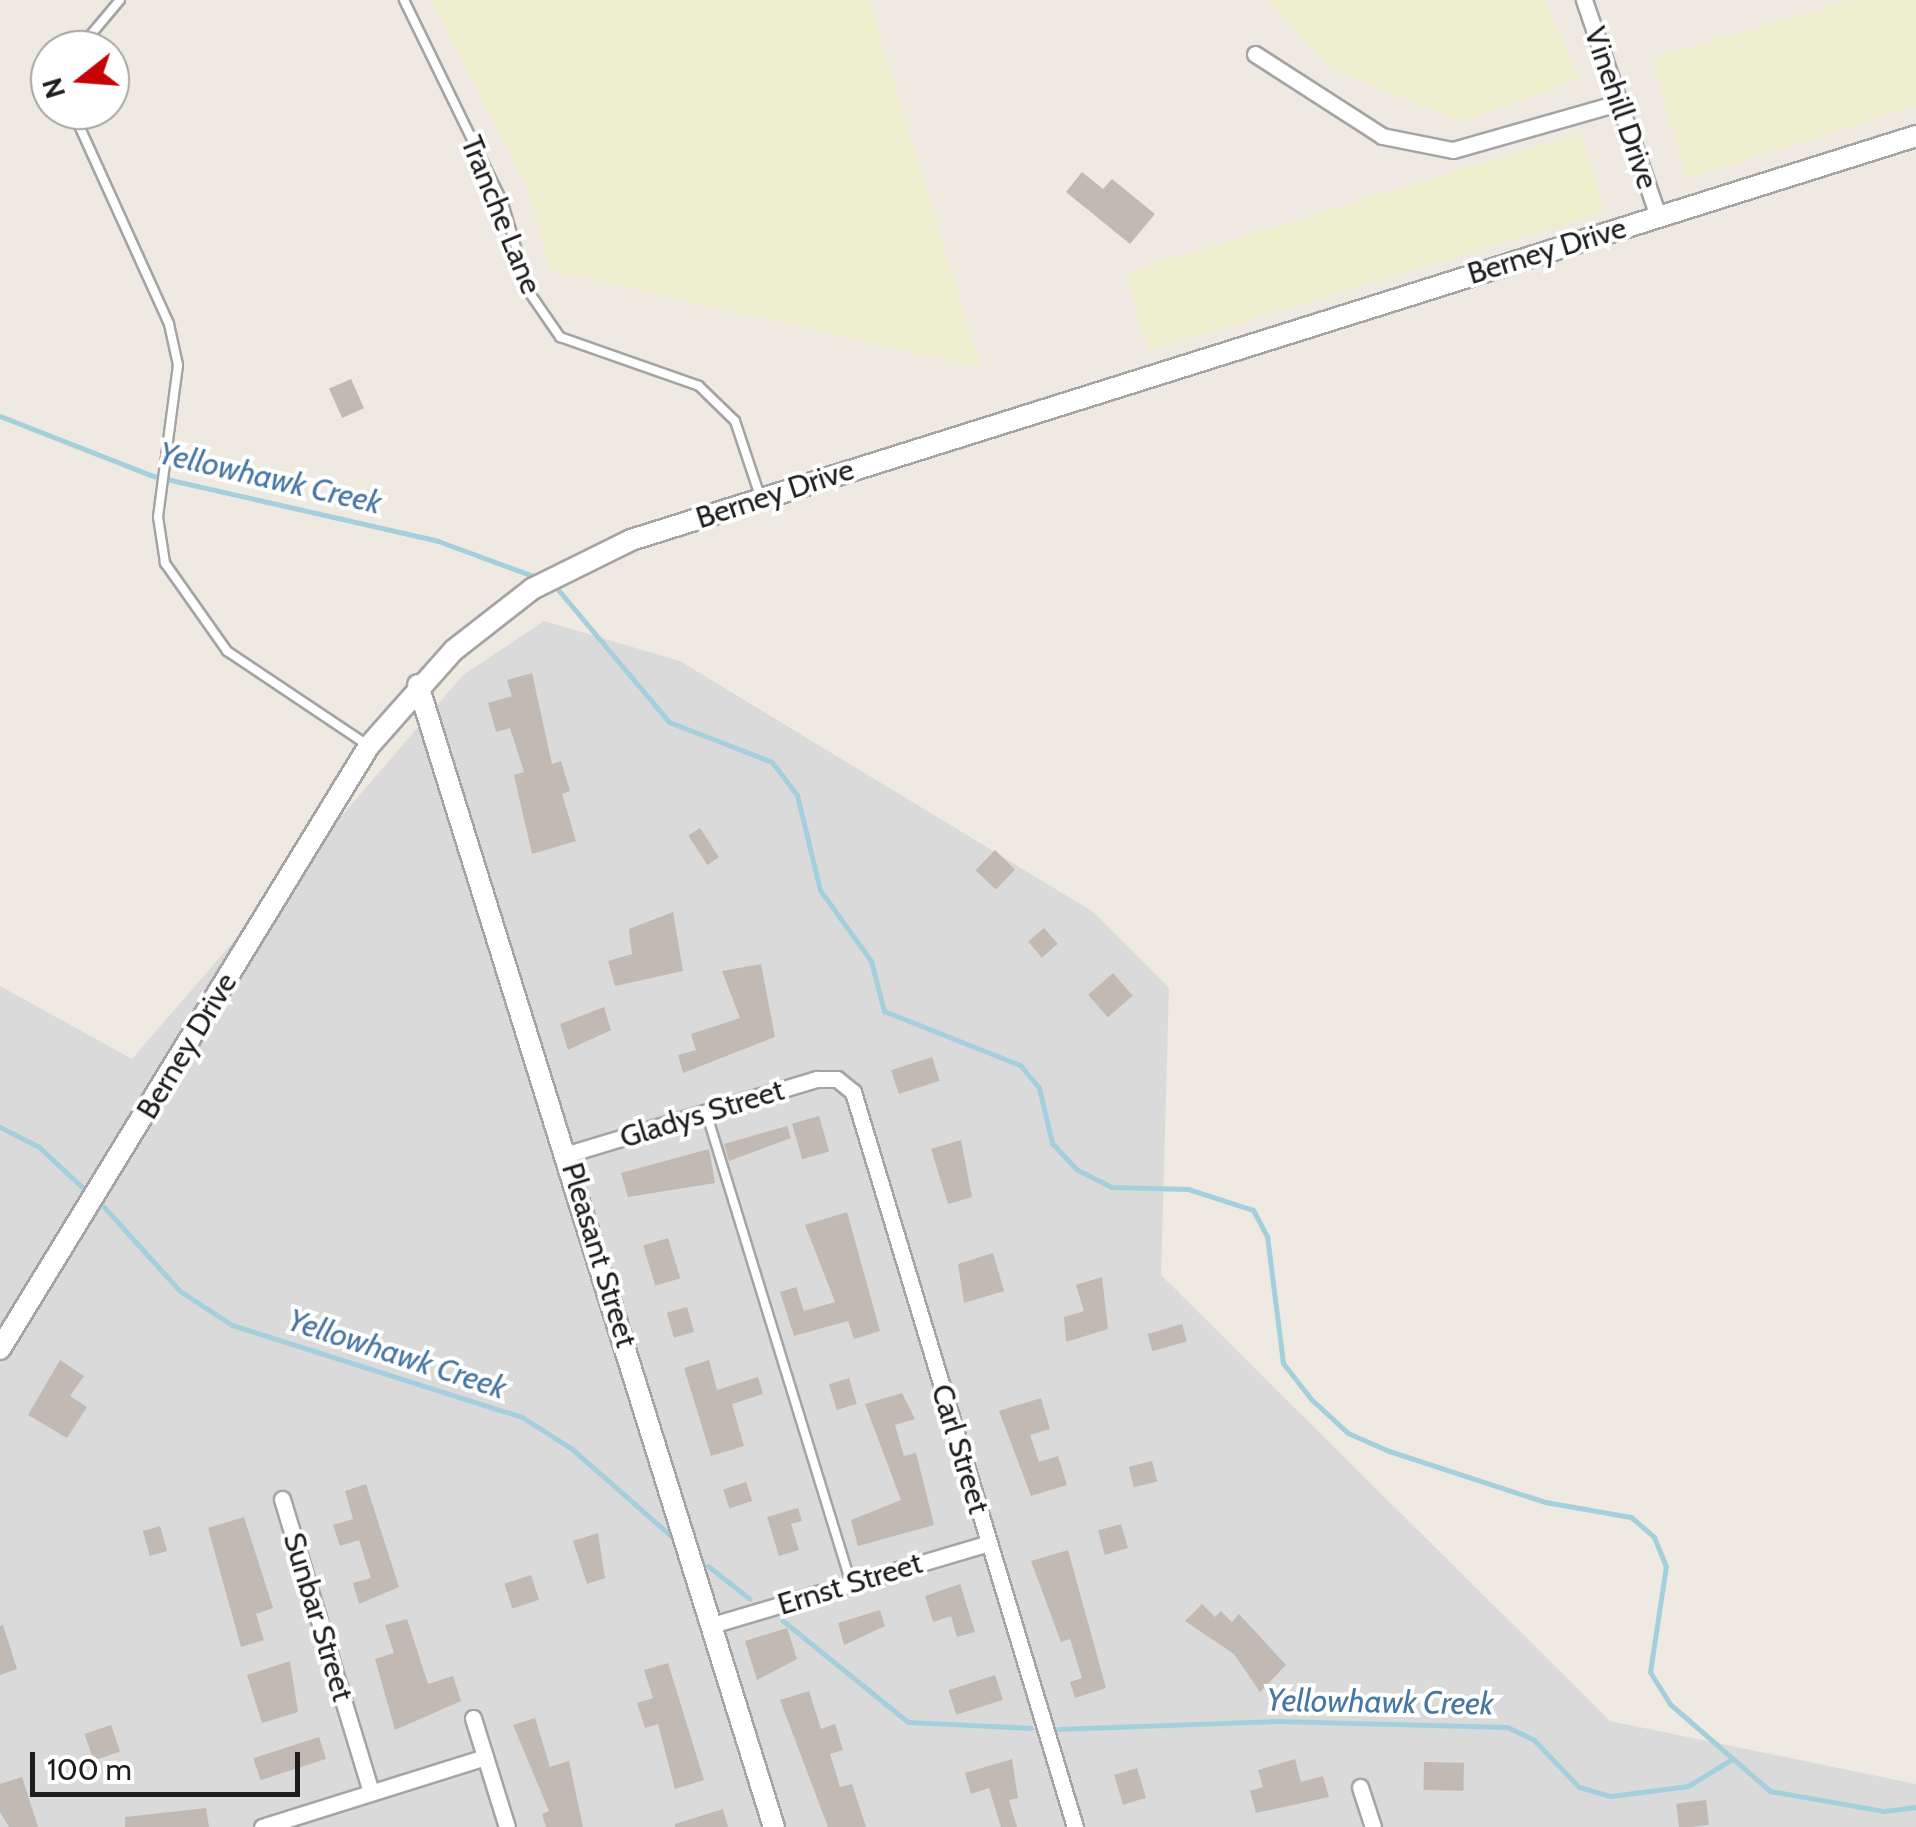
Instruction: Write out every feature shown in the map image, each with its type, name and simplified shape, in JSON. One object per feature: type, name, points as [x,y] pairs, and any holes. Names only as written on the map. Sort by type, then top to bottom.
[{"type":"street","name":"Vinehill Drive","points":[[1584,0],[1658,216]]},
{"type":"street","points":[[1255,54],[1382,136],[1454,150],[1622,102]]},
{"type":"street","name":"Berney Drive","points":[[0,1349],[369,746],[418,686],[549,578],[631,540],[760,498],[1916,136]]},
{"type":"street","name":"Pleasant Street","points":[[418,686],[568,1154],[774,1827]]},
{"type":"street","name":"Gladys Street","points":[[568,1154],[706,1112],[836,1079]]},
{"type":"street","name":"Carl Street","points":[[836,1079],[854,1092],[1075,1827]]},
{"type":"street","name":"Sunbar Street","points":[[282,1499],[372,1792]]},
{"type":"street","name":"Ernst Street","points":[[712,1625],[988,1543]]},
{"type":"street","points":[[473,1718],[507,1827]]},
{"type":"street","points":[[262,1827],[486,1757]]},
{"type":"street","points":[[1360,1787],[1373,1827]]},
{"type":"lane","points":[[95,30],[120,0]]},
{"type":"lane","name":"Tranche Lane","points":[[404,0],[503,203],[529,292],[560,337],[699,386],[735,421],[760,498]]},
{"type":"lane","points":[[81,130],[169,324],[178,365],[170,456],[161,502],[165,564],[227,651],[369,746]]},
{"type":"lane","points":[[706,1112],[851,1584]]},
{"type":"shaded area","points":[[544,621],[680,661],[1092,911],[1169,988],[1161,1275],[1610,1721],[1916,1784],[1916,1827],[0,1827],[0,986],[132,1059],[463,675]]},
{"type":"green space","points":[[431,0],[869,0],[981,368],[550,270],[527,188]]},
{"type":"green space","points":[[1267,0],[1545,0],[1579,79],[1462,122],[1332,69]]},
{"type":"green space","points":[[1852,0],[1916,0],[1916,106],[1687,179],[1652,58]]},
{"type":"green space","points":[[1581,133],[1605,211],[1149,351],[1125,272]]},
{"type":"building","points":[[1082,172],[1103,189],[1112,179],[1155,214],[1130,244],[1066,192]]},
{"type":"building","points":[[351,379],[364,408],[342,418],[329,389]]},
{"type":"building","points":[[532,673],[552,764],[561,761],[570,791],[562,794],[576,841],[532,854],[514,775],[524,772],[510,728],[496,732],[488,703],[512,696],[507,680]]},
{"type":"building","points":[[700,828],[719,857],[707,865],[688,836]]},
{"type":"building","points":[[995,850],[1015,869],[996,890],[976,870]]},
{"type":"building","points":[[673,912],[683,971],[615,986],[608,961],[632,954],[629,929]]},
{"type":"building","points":[[1044,928],[1058,944],[1042,958],[1028,942]]},
{"type":"building","points":[[761,964],[775,1037],[683,1073],[678,1055],[696,1050],[691,1034],[740,1018],[722,971]]},
{"type":"building","points":[[1113,973],[1133,996],[1108,1017],[1088,995]]},
{"type":"building","points":[[604,1007],[611,1030],[568,1050],[560,1024]]},
{"type":"building","points":[[932,1057],[940,1081],[899,1094],[891,1070]]},
{"type":"building","points":[[819,1116],[829,1152],[802,1159],[792,1124]]},
{"type":"building","points":[[787,1126],[791,1138],[729,1161],[724,1144]]},
{"type":"building","points":[[961,1140],[972,1197],[948,1204],[931,1149]]},
{"type":"building","points":[[709,1149],[715,1183],[628,1197],[621,1173]]},
{"type":"building","points":[[847,1212],[880,1331],[854,1339],[848,1321],[794,1336],[780,1292],[796,1287],[804,1311],[835,1302],[805,1225]]},
{"type":"building","points":[[668,1238],[680,1278],[655,1286],[643,1246]]},
{"type":"building","points":[[993,1253],[1004,1291],[964,1303],[958,1264]]},
{"type":"building","points":[[1102,1277],[1108,1329],[1066,1342],[1064,1317],[1084,1311],[1076,1285]]},
{"type":"building","points":[[687,1307],[694,1332],[674,1338],[667,1313]]},
{"type":"building","points":[[1182,1324],[1187,1341],[1152,1351],[1147,1334]]},
{"type":"building","points":[[60,1360],[84,1376],[70,1396],[87,1407],[67,1438],[28,1415]]},
{"type":"building","points":[[709,1360],[717,1390],[758,1377],[763,1394],[732,1404],[744,1446],[711,1456],[684,1368]]},
{"type":"building","points":[[849,1378],[857,1404],[837,1410],[829,1384]]},
{"type":"building","points":[[902,1393],[915,1419],[895,1425],[904,1456],[916,1453],[934,1525],[858,1546],[851,1520],[901,1500],[865,1404]]},
{"type":"building","points":[[1041,1398],[1050,1429],[1030,1435],[1039,1462],[1058,1456],[1067,1485],[1031,1496],[999,1411]]},
{"type":"building","points":[[1152,1461],[1157,1481],[1134,1487],[1129,1467]]},
{"type":"building","points":[[746,1482],[752,1501],[729,1508],[723,1489]]},
{"type":"building","points":[[366,1484],[399,1587],[359,1604],[353,1583],[371,1578],[359,1540],[340,1546],[333,1525],[353,1519],[345,1491]]},
{"type":"building","points":[[798,1508],[802,1521],[791,1524],[799,1550],[779,1556],[767,1517]]},
{"type":"building","points":[[244,1517],[273,1608],[256,1614],[264,1640],[241,1647],[208,1528]]},
{"type":"building","points":[[1121,1524],[1128,1548],[1105,1555],[1098,1531]]},
{"type":"building","points":[[160,1526],[167,1551],[150,1556],[143,1531]]},
{"type":"building","points":[[598,1533],[605,1578],[587,1584],[573,1541]]},
{"type":"building","points":[[1068,1550],[1106,1688],[1075,1698],[1070,1682],[1082,1678],[1070,1639],[1061,1642],[1031,1561]]},
{"type":"building","points":[[531,1575],[539,1600],[512,1608],[504,1584]]},
{"type":"building","points":[[960,1584],[975,1632],[957,1637],[951,1616],[933,1622],[925,1596]]},
{"type":"building","points":[[1202,1604],[1215,1617],[1221,1611],[1232,1622],[1239,1614],[1286,1665],[1260,1692],[1234,1654],[1185,1621]]},
{"type":"building","points":[[880,1610],[885,1626],[844,1645],[838,1623]]},
{"type":"building","points":[[407,1619],[428,1684],[453,1676],[461,1701],[395,1730],[375,1659],[394,1653],[385,1625]]},
{"type":"building","points":[[3,1625],[17,1669],[0,1675],[0,1626]]},
{"type":"building","points":[[787,1628],[797,1659],[757,1680],[745,1641]]},
{"type":"building","points":[[290,1661],[298,1712],[262,1723],[247,1675]]},
{"type":"building","points":[[668,1663],[704,1780],[675,1789],[658,1724],[645,1728],[637,1703],[653,1698],[644,1670]]},
{"type":"building","points":[[995,1675],[1003,1700],[956,1715],[948,1690]]},
{"type":"building","points":[[809,1691],[821,1729],[835,1724],[843,1750],[830,1754],[840,1787],[852,1784],[866,1827],[828,1827],[780,1700]]},
{"type":"building","points":[[535,1718],[550,1767],[569,1761],[583,1827],[546,1827],[542,1814],[549,1811],[513,1725]]},
{"type":"building","points":[[111,1725],[120,1751],[94,1761],[85,1734]]},
{"type":"building","points":[[319,1737],[326,1759],[260,1780],[253,1758]]},
{"type":"building","points":[[1012,1759],[1018,1798],[1009,1800],[1017,1827],[1001,1827],[989,1788],[971,1794],[965,1773]]},
{"type":"building","points":[[1295,1759],[1301,1782],[1323,1776],[1329,1797],[1256,1813],[1250,1791],[1263,1787],[1258,1770]]},
{"type":"building","points":[[1424,1762],[1464,1763],[1464,1791],[1424,1790]]},
{"type":"building","points":[[1137,1768],[1146,1798],[1123,1805],[1114,1775]]},
{"type":"building","points":[[22,1777],[38,1827],[9,1827],[0,1812],[0,1784]]},
{"type":"building","points":[[1706,1800],[1709,1825],[1679,1827],[1676,1804]]},
{"type":"building","points":[[206,1808],[209,1827],[125,1827],[125,1817]]},
{"type":"building","points":[[723,1809],[728,1827],[675,1827],[675,1824]]},
{"type":"waterway","name":"Yellowhawk Creek","points":[[0,416],[153,476],[438,541],[533,576]]},
{"type":"waterway","name":"Yellowhawk Creek","points":[[555,586],[669,722],[772,762],[797,795],[820,890],[871,961],[884,1011],[1020,1065],[1039,1088],[1052,1143],[1076,1169],[1111,1187],[1188,1189],[1253,1210],[1267,1236],[1283,1363],[1311,1399],[1348,1433],[1389,1451],[1545,1502],[1631,1517],[1654,1537],[1666,1566],[1650,1672],[1670,1704],[1770,1791],[1884,1811],[1916,1807]]},
{"type":"waterway","name":"Yellowhawk Creek","points":[[0,1127],[39,1147],[84,1189]]},
{"type":"waterway","name":"Yellowhawk Creek","points":[[104,1207],[180,1291],[232,1325],[522,1417],[572,1449],[679,1543]]},
{"type":"waterway","name":"Yellowhawk Creek","points":[[708,1566],[750,1599]]},
{"type":"waterway","name":"Yellowhawk Creek","points":[[782,1620],[908,1722],[1031,1728]]},
{"type":"waterway","name":"Yellowhawk Creek","points":[[1058,1729],[1277,1721],[1507,1727],[1533,1739],[1579,1787],[1611,1796],[1688,1786],[1729,1761]]}]
